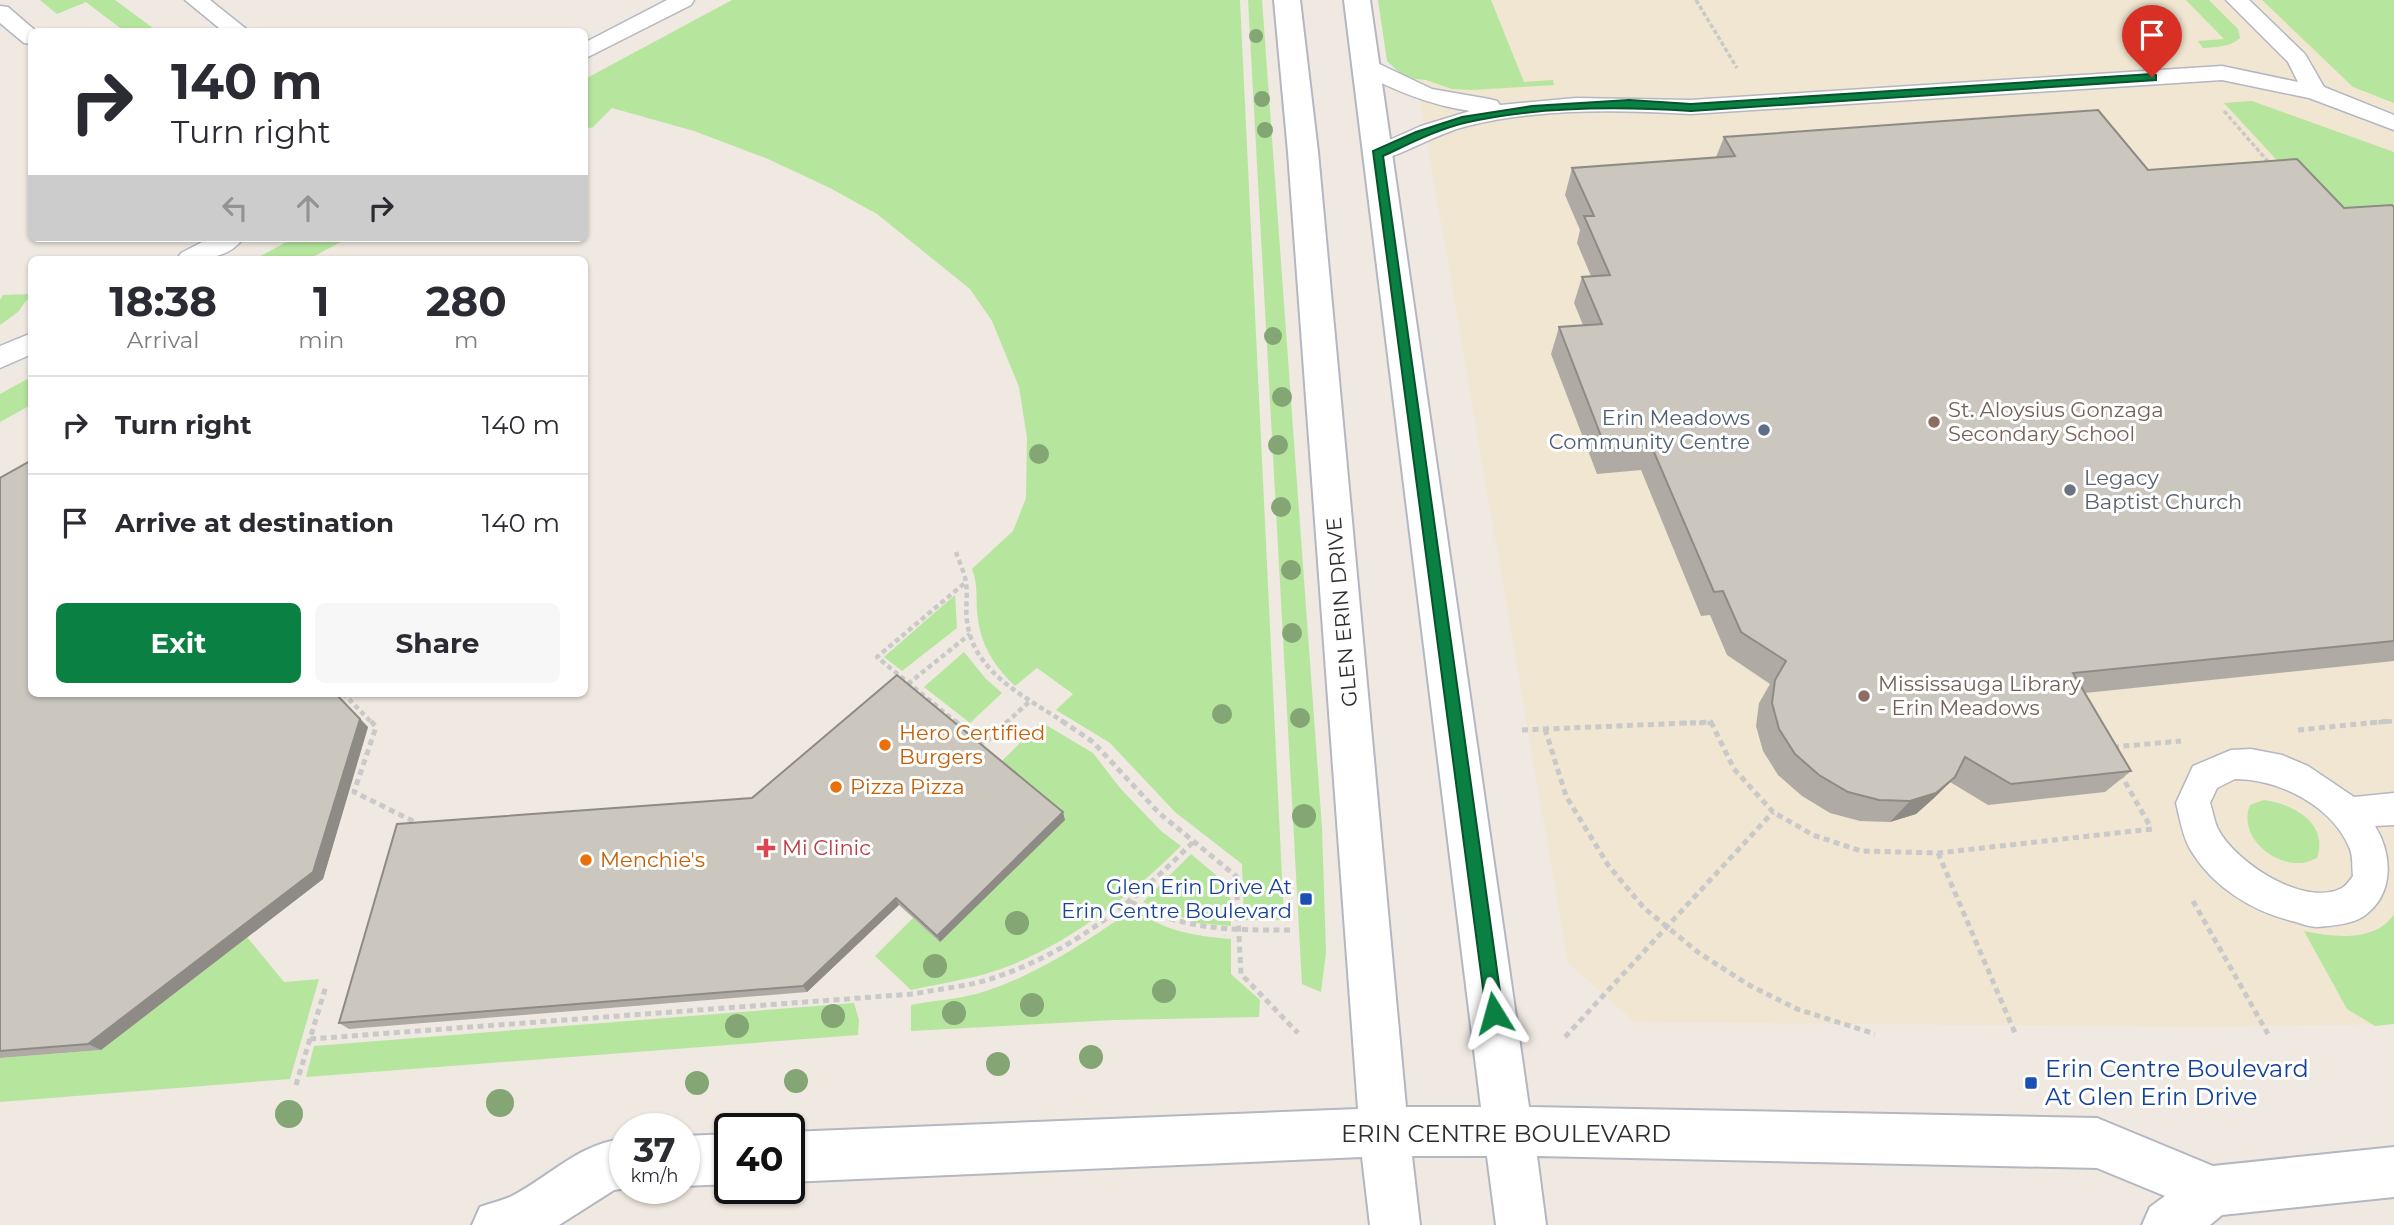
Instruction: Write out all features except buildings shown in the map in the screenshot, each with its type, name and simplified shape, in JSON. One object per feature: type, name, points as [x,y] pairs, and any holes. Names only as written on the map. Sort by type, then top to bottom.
[{"type":"street","name":"GLEN ERIN DRIVE","points":[[1287,0],[1306,179],[1384,1132],[1395,1225]]},
{"type":"street","points":[[1357,0],[1521,1225]]},
{"type":"street","name":"ERIN CENTRE BOULEVARD","points":[[805,1156],[1384,1132],[1509,1131],[2097,1143],[2213,1191],[2394,1172]]},
{"type":"street","points":[[511,1224],[609,1165]]},
{"type":"street","points":[[2168,1225],[2213,1191]]},
{"type":"lane","points":[[196,0],[234,28]]},
{"type":"lane","points":[[588,50],[683,0]]},
{"type":"lane","points":[[2237,0],[2297,58],[2315,92]]},
{"type":"lane","points":[[0,12],[28,35]]},
{"type":"lane","points":[[1366,66],[1413,92],[1455,104],[1532,110]]},
{"type":"lane","points":[[1377,154],[1420,134],[1462,120],[1532,110],[1629,103],[1691,107],[2222,73],[2315,92],[2394,123]]},
{"type":"lane","points":[[196,256],[222,242]]},
{"type":"lane","points":[[0,358],[28,344]]},
{"type":"lane","points":[[2348,813],[2369,848],[2371,881],[2352,904],[2315,910],[2271,899],[2231,872],[2203,838],[2193,803],[2205,777],[2233,764],[2246,764],[2271,766],[2312,784],[2348,813],[2394,809]]},
{"type":"path","points":[[1696,0],[1737,70]]},
{"type":"path","points":[[2223,110],[2276,169]]},
{"type":"path","points":[[956,552],[966,582],[967,623],[987,668],[1030,701],[1093,742],[1159,813],[1236,876],[1241,974],[1298,1033]]},
{"type":"path","points":[[966,582],[877,657],[907,685],[983,745],[1030,701]]},
{"type":"path","points":[[907,685],[970,634]]},
{"type":"path","points":[[347,697],[376,727],[354,792],[429,830]]},
{"type":"path","points":[[1522,730],[1711,722],[1734,769],[1773,812],[1812,835],[1861,851],[1938,853],[2152,829]]},
{"type":"path","points":[[1545,729],[1566,796],[1608,866],[1644,908],[1699,953],[1749,985],[1797,1009],[1875,1034]]},
{"type":"path","points":[[1565,1037],[1773,812]]},
{"type":"path","points":[[310,1039],[914,994],[986,981],[1028,966],[1130,902],[1159,878],[1194,841]]},
{"type":"path","points":[[1938,853],[2015,1033]]},
{"type":"path","points":[[1130,902],[1156,917],[1182,926],[1209,930],[1292,930]]},
{"type":"path","points":[[296,1085],[326,986]]},
{"type":"shaded area","name":"St. Aloysius Gonzaga Secondary School","points":[[1403,0],[2394,0],[2394,1024],[2203,1027],[1635,1022],[1568,963]]},
{"type":"green space","points":[[40,0],[115,0],[153,28],[120,28],[86,2],[57,14]]},
{"type":"green space","points":[[732,0],[1240,0],[1284,920],[1244,920],[1242,864],[1175,812],[1110,743],[1056,710],[1073,694],[1037,668],[1015,686],[996,664],[986,647],[980,629],[972,569],[1013,531],[1026,498],[1027,438],[1019,387],[992,321],[970,289],[877,214],[768,159],[694,131],[612,108],[592,128],[588,127],[588,77]]},
{"type":"green space","points":[[1248,0],[1262,0],[1322,828],[1326,952],[1321,992],[1302,984]]},
{"type":"green space","points":[[1378,0],[1491,0],[1524,82],[1553,80],[1554,85],[1472,90],[1452,89],[1426,80],[1405,78],[1387,61]]},
{"type":"green space","points":[[2186,0],[2209,0],[2238,29],[2240,38],[2228,45],[2203,48],[2198,41],[2224,39]]},
{"type":"green space","points":[[2262,0],[2394,0],[2394,103],[2353,87]]},
{"type":"green space","points":[[2252,101],[2394,152],[2394,219],[2335,223],[2224,103]]},
{"type":"green space","points":[[287,242],[341,242],[315,256],[261,256]]},
{"type":"green space","points":[[28,294],[28,298],[18,312],[0,325],[0,300],[3,295]]},
{"type":"green space","points":[[28,379],[28,407],[0,422],[0,394]]},
{"type":"green space","points":[[955,595],[957,628],[902,671],[884,657]]},
{"type":"green space","points":[[964,652],[986,679],[1002,693],[970,723],[924,687]]},
{"type":"green space","points":[[1041,722],[1093,753],[1120,788],[1161,831],[1181,846],[1115,904],[1038,953],[985,974],[911,990],[875,956],[913,918],[941,942],[999,764]]},
{"type":"green space","points":[[2264,800],[2286,806],[2306,817],[2318,835],[2317,858],[2303,863],[2289,862],[2278,859],[2259,846],[2249,827],[2247,816],[2250,805]]},
{"type":"green space","points":[[1191,854],[1230,887],[1231,926],[1197,923],[1143,902]]},
{"type":"green space","points":[[1133,908],[1156,922],[1179,931],[1231,939],[1231,974],[1260,1000],[1259,1017],[1114,1020],[911,1031],[911,1005],[968,996],[1024,976],[1100,932]]},
{"type":"green space","points":[[2394,914],[2394,1024],[2375,1026],[2347,1009],[2304,931],[2340,936],[2365,934],[2376,930]]},
{"type":"green space","points":[[247,937],[284,982],[319,979],[290,1079],[0,1102],[0,1058],[101,1050]]},
{"type":"green space","points":[[854,1003],[859,1020],[858,1035],[306,1077],[314,1046]]},
{"type":"place","name":"St. Aloysius Gonzaga Secondary School","points":[[1934,422]]},
{"type":"place","name":"Erin Meadows Community Centre","points":[[1764,430]]},
{"type":"place","name":"Legacy Baptist Church","points":[[2070,490]]},
{"type":"place","name":"Mississauga Library - Erin Meadows","points":[[1864,696]]},
{"type":"place","name":"Hero Certified Burgers","points":[[885,745]]},
{"type":"place","name":"Pizza Pizza","points":[[836,787]]},
{"type":"place","name":"Mi Clinic","points":[[766,848]]},
{"type":"place","name":"Menchie's","points":[[586,860]]},
{"type":"place","name":"Glen Erin Drive At Erin Centre Boulevard","points":[[1306,899]]},
{"type":"place","name":"Erin Centre Boulevard At Glen Erin Drive","points":[[2031,1083]]},
{"type":"route","points":[[1494,1013],[1377,154],[1420,134],[1462,120],[1532,110],[1629,103],[1691,107],[2152,77]]}]
